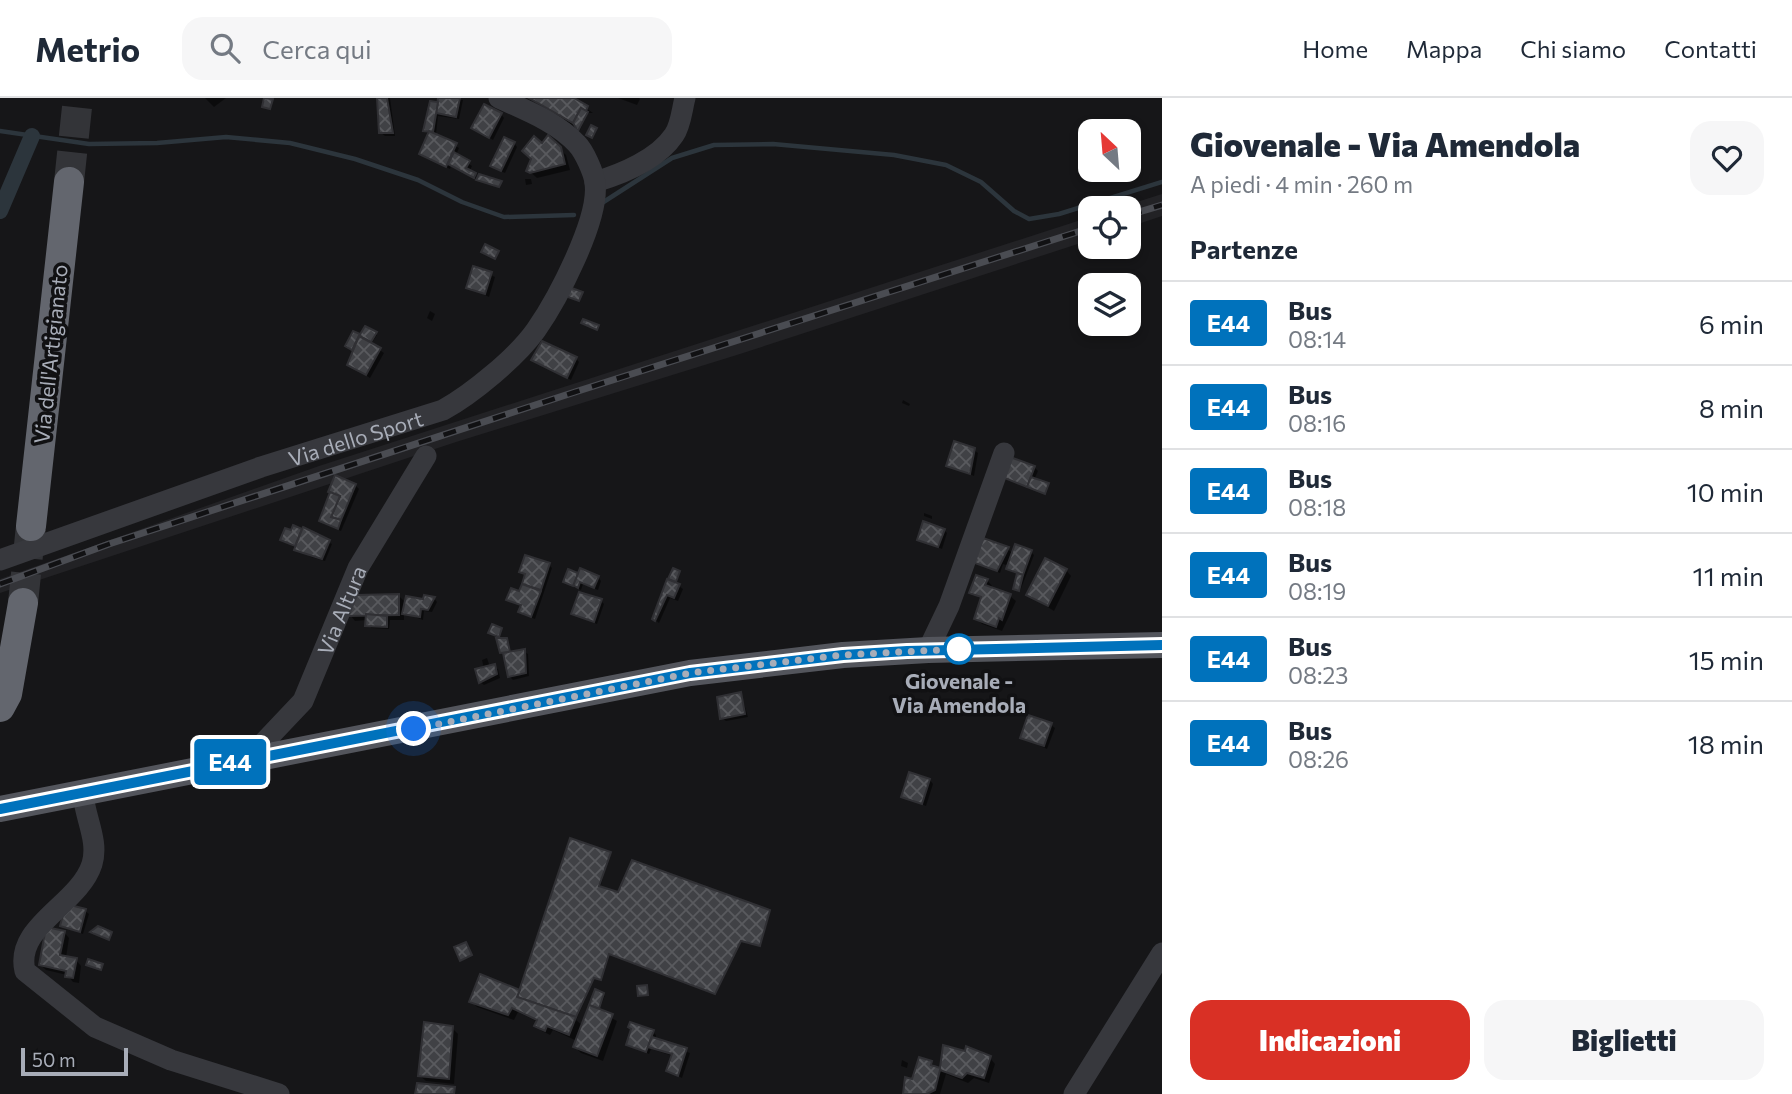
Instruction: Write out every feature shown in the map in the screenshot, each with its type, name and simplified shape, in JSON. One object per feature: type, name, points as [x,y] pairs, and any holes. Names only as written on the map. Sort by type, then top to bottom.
[{"type":"highway","name":"Via dell'Artigianato","points":[[31,526],[69,182]]},
{"type":"highway","points":[[0,707],[7,694],[23,604]]},
{"type":"main road","points":[[0,810],[249,758],[493,714],[690,673],[843,655],[928,650],[1162,645]]},
{"type":"street","points":[[499,98],[542,118],[578,145],[594,197],[665,145],[676,133],[685,98]]},
{"type":"street","name":"Via dello Sport","points":[[0,560],[261,467],[443,410],[465,398],[535,331],[577,255],[594,197]]},
{"type":"street","points":[[928,650],[949,606],[1004,453]]},
{"type":"street","name":"Via Altura","points":[[249,758],[303,701],[358,568],[426,456]]},
{"type":"street","points":[[82,794],[94,845],[92,864],[85,879],[29,938],[24,949],[25,971],[96,1027],[171,1060],[279,1094]]},
{"type":"street","points":[[1074,1094],[1162,953]]},
{"type":"shaded area","points":[[1162,194],[1162,216],[1141,223],[1141,201]]},
{"type":"shaded area","points":[[1078,221],[1078,244],[740,354],[456,442],[0,593],[0,579],[319,466]]},
{"type":"building","points":[[264,98],[273,99],[270,109],[262,107]]},
{"type":"building","points":[[377,98],[387,98],[393,133],[379,133]]},
{"type":"building","points":[[438,98],[460,98],[456,117],[436,113]]},
{"type":"building","points":[[529,98],[574,98],[588,106],[586,111],[581,108],[573,123]]},
{"type":"building","points":[[430,101],[438,102],[433,132],[423,131]]},
{"type":"building","points":[[484,104],[502,113],[489,138],[471,128]]},
{"type":"building","points":[[581,108],[588,112],[578,131],[573,123]]},
{"type":"building","points":[[591,125],[597,128],[592,138],[586,135]]},
{"type":"building","points":[[429,131],[457,143],[446,167],[419,154]]},
{"type":"building","points":[[548,135],[561,147],[565,164],[530,173],[526,171],[531,159],[522,151],[534,136],[542,143]]},
{"type":"building","points":[[504,137],[515,142],[501,171],[490,166]]},
{"type":"building","points":[[454,152],[470,161],[466,168],[476,173],[474,178],[448,164]]},
{"type":"building","points":[[479,174],[502,181],[499,187],[476,180]]},
{"type":"building","points":[[485,244],[499,251],[495,259],[481,252]]},
{"type":"building","points":[[473,266],[492,272],[485,294],[466,288]]},
{"type":"building","points":[[569,287],[583,292],[579,301],[565,296]]},
{"type":"building","points":[[583,319],[599,325],[597,330],[581,323]]},
{"type":"building","points":[[365,326],[377,332],[371,342],[359,336]]},
{"type":"building","points":[[353,331],[360,334],[352,350],[345,346]]},
{"type":"building","points":[[359,336],[381,348],[366,375],[347,365]]},
{"type":"building","points":[[542,341],[577,357],[567,378],[531,360]]},
{"type":"building","points":[[954,441],[975,448],[970,474],[946,466]]},
{"type":"building","points":[[1010,457],[1035,466],[1027,487],[1002,477]]},
{"type":"building","points":[[335,475],[356,484],[341,520],[331,517],[340,496],[328,492]]},
{"type":"building","points":[[1031,477],[1049,483],[1045,494],[1027,487]]},
{"type":"building","points":[[330,492],[340,496],[331,517],[341,520],[338,529],[319,521]]},
{"type":"building","points":[[923,521],[945,529],[938,547],[917,540]]},
{"type":"building","points":[[293,525],[302,529],[295,546],[280,540],[285,528],[291,530]]},
{"type":"building","points":[[303,527],[330,540],[322,559],[294,550]]},
{"type":"building","points":[[983,538],[1009,547],[997,571],[972,562]]},
{"type":"building","points":[[1015,544],[1032,550],[1023,575],[1006,569]]},
{"type":"building","points":[[525,555],[550,563],[541,590],[522,584],[525,574],[519,572]]},
{"type":"building","points":[[1045,558],[1067,569],[1048,606],[1026,595]]},
{"type":"building","points":[[580,568],[599,576],[594,588],[580,582],[578,588],[573,585]]},
{"type":"building","points":[[673,568],[680,571],[676,582],[668,579]]},
{"type":"building","points":[[568,569],[578,573],[573,586],[563,582]]},
{"type":"building","points":[[1017,573],[1023,575],[1019,591],[1013,589]]},
{"type":"building","points":[[976,575],[988,579],[985,585],[1011,594],[1002,620],[999,618],[996,627],[974,619],[981,597],[969,593]]},
{"type":"building","points":[[667,579],[680,584],[674,598],[667,595],[655,621],[652,619]]},
{"type":"building","points":[[522,584],[541,591],[531,617],[518,612],[521,605],[506,600],[511,588],[519,591]]},
{"type":"building","points":[[579,592],[602,599],[594,622],[571,614]]},
{"type":"building","points":[[399,594],[399,615],[348,616],[356,595]]},
{"type":"building","points":[[424,595],[435,597],[428,610],[421,609],[420,617],[402,614],[406,596],[423,599]]},
{"type":"building","points":[[366,614],[387,616],[387,627],[365,626]]},
{"type":"building","points":[[492,624],[502,628],[499,637],[488,633]]},
{"type":"building","points":[[496,638],[507,638],[510,652],[500,653]]},
{"type":"building","points":[[525,649],[526,673],[508,677],[503,653]]},
{"type":"building","points":[[495,664],[497,674],[479,683],[475,669]]},
{"type":"building","points":[[741,692],[745,714],[720,719],[717,697]]},
{"type":"building","points":[[1028,715],[1052,723],[1044,746],[1020,738]]},
{"type":"building","points":[[909,772],[930,779],[922,804],[901,797]]},
{"type":"building","points":[[570,838],[611,852],[599,886],[618,892],[632,860],[770,910],[760,946],[741,941],[715,994],[609,954],[601,980],[594,978],[576,1017],[517,997]]},
{"type":"building","points":[[66,904],[86,909],[80,932],[60,926]]},
{"type":"building","points":[[98,926],[112,932],[109,940],[90,932]]},
{"type":"building","points":[[46,927],[65,931],[60,955],[77,958],[73,978],[65,977],[66,971],[39,965]]},
{"type":"building","points":[[466,942],[472,955],[460,961],[454,947]]},
{"type":"building","points":[[88,959],[103,964],[101,970],[86,965]]},
{"type":"building","points":[[480,974],[520,990],[517,997],[576,1017],[569,1035],[547,1026],[545,1031],[534,1026],[537,1020],[512,1008],[508,1015],[469,1002]]},
{"type":"building","points":[[647,985],[648,995],[638,996],[637,986]]},
{"type":"building","points":[[595,989],[604,993],[599,1009],[589,1005]]},
{"type":"building","points":[[589,1005],[613,1014],[597,1056],[573,1047]]},
{"type":"building","points":[[424,1022],[453,1026],[449,1079],[418,1076]]},
{"type":"building","points":[[630,1022],[654,1030],[646,1052],[626,1045],[631,1029],[628,1027]]},
{"type":"building","points":[[652,1037],[687,1048],[678,1076],[666,1071],[672,1054],[648,1047]]},
{"type":"building","points":[[943,1045],[965,1051],[966,1046],[991,1056],[984,1078],[967,1073],[962,1078],[940,1070],[935,1090],[927,1094],[903,1094],[905,1077],[912,1079],[919,1057],[932,1061],[931,1065],[940,1068]]},
{"type":"building","points":[[417,1083],[455,1087],[454,1094],[415,1094]]},
{"type":"waterway","points":[[0,131],[89,144],[157,143],[226,137],[290,143],[355,159],[418,180],[462,202],[504,217],[574,215]]},
{"type":"waterway","points":[[0,211],[32,136]]},
{"type":"waterway","points":[[602,203],[672,158],[714,145],[773,144],[894,155],[946,165],[981,182],[1014,211],[1029,219],[1059,214],[1162,182]]},
{"type":"tunnel","points":[[69,182],[78,98]]},
{"type":"tunnel","points":[[23,603],[31,526]]},
{"type":"railway","points":[[1141,211],[1162,205]]},
{"type":"railway","points":[[0,584],[109,544],[1078,232]]},
{"type":"bus line","name":"E44","points":[[0,809],[249,758],[493,714],[690,673],[843,655],[907,651],[1162,645]]},
{"type":"place","name":"Giovenale - Via Amendola","points":[[959,649]]},
{"type":"route","points":[[414,729],[690,673],[843,655],[959,649]]}]
